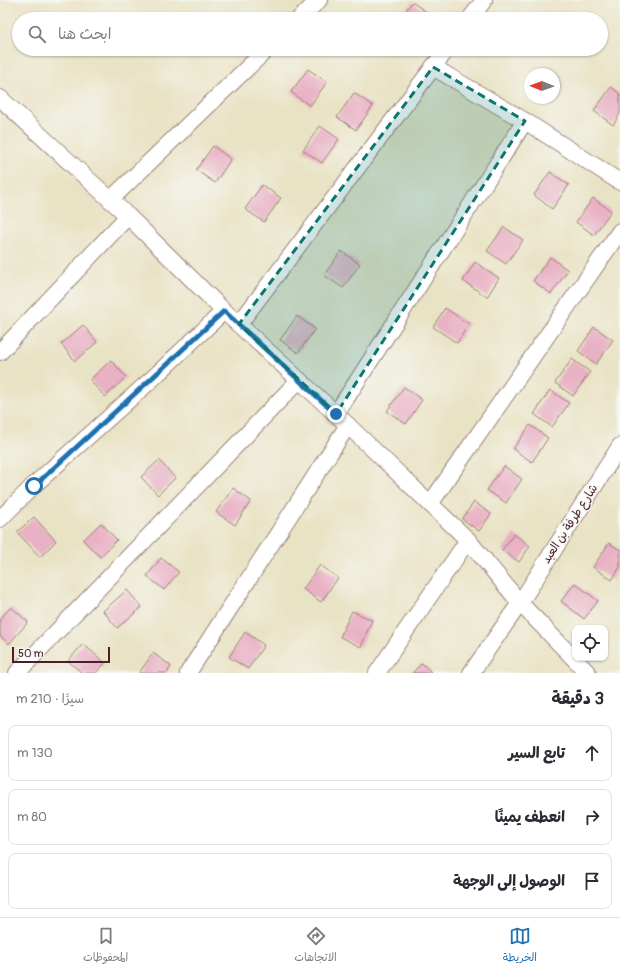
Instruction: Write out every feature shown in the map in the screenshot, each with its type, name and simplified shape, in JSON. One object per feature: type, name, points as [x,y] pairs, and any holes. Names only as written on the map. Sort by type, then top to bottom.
[{"type":"street","points":[[306,12],[319,0]]},
{"type":"street","points":[[475,12],[484,0]]},
{"type":"street","points":[[110,200],[260,56]]},
{"type":"street","points":[[239,324],[442,56]]},
{"type":"street","points":[[433,67],[525,121],[620,182]]},
{"type":"street","points":[[0,98],[128,216],[224,311],[342,420],[468,540],[520,603],[588,673]]},
{"type":"street","points":[[188,673],[525,121]]},
{"type":"street","points":[[0,352],[128,216]]},
{"type":"street","points":[[430,504],[620,231]]},
{"type":"street","points":[[0,519],[224,311]]},
{"type":"street","points":[[17,673],[299,380]]},
{"type":"street","name":"شارع طرفة بن العبد","points":[[471,673],[520,603],[620,446]]},
{"type":"street","points":[[377,673],[468,540]]},
{"type":"highlighted area","points":[[433,67],[525,121],[336,414],[239,324]]},
{"type":"building","points":[[412,2],[427,12],[405,12]]},
{"type":"building","points":[[308,69],[327,82],[310,106],[291,92]]},
{"type":"building","points":[[611,87],[620,94],[620,114],[613,125],[594,111]]},
{"type":"building","points":[[354,93],[373,106],[356,130],[337,117]]},
{"type":"building","points":[[320,126],[339,139],[322,163],[303,150]]},
{"type":"building","points":[[213,146],[231,159],[215,183],[196,170]]},
{"type":"building","points":[[550,172],[569,185],[552,209],[534,195]]},
{"type":"building","points":[[262,185],[281,198],[264,222],[245,209]]},
{"type":"building","points":[[593,198],[611,211],[594,235],[576,222]]},
{"type":"building","points":[[504,227],[523,240],[506,264],[487,251]]},
{"type":"building","points":[[341,251],[360,264],[343,288],[324,275]]},
{"type":"building","points":[[550,257],[568,270],[551,294],[533,281]]},
{"type":"building","points":[[475,262],[499,278],[487,297],[463,281]]},
{"type":"building","points":[[445,308],[469,324],[457,343],[433,327]]},
{"type":"building","points":[[297,316],[315,329],[298,353],[280,340]]},
{"type":"building","points":[[83,325],[97,342],[75,361],[61,344]]},
{"type":"building","points":[[594,327],[613,340],[596,364],[578,351]]},
{"type":"building","points":[[572,359],[590,372],[573,396],[555,383]]},
{"type":"building","points":[[111,360],[126,377],[105,397],[90,380]]},
{"type":"building","points":[[404,387],[422,400],[406,424],[387,411]]},
{"type":"building","points":[[550,390],[569,403],[552,427],[534,414]]},
{"type":"building","points":[[530,425],[548,438],[532,462],[513,449]]},
{"type":"building","points":[[159,460],[175,478],[158,495],[141,477]]},
{"type":"building","points":[[504,466],[522,479],[506,503],[487,490]]},
{"type":"building","points":[[233,488],[251,501],[235,525],[216,512]]},
{"type":"building","points":[[474,502],[491,514],[479,531],[462,519]]},
{"type":"building","points":[[34,517],[56,541],[40,557],[17,532]]},
{"type":"building","points":[[101,523],[117,540],[100,557],[83,540]]},
{"type":"building","points":[[514,534],[530,546],[519,562],[502,550]]},
{"type":"building","points":[[609,543],[620,550],[620,567],[612,580],[593,567]]},
{"type":"building","points":[[161,558],[179,572],[164,590],[147,576]]},
{"type":"building","points":[[320,565],[338,578],[321,602],[303,589]]},
{"type":"building","points":[[575,583],[598,601],[584,619],[561,601]]},
{"type":"building","points":[[127,590],[142,607],[117,628],[103,611]]},
{"type":"building","points":[[11,607],[28,622],[9,644],[0,636],[0,619]]},
{"type":"building","points":[[352,611],[372,620],[361,647],[340,637]]},
{"type":"building","points":[[245,632],[264,645],[248,669],[229,657]]},
{"type":"building","points":[[83,644],[105,663],[96,673],[82,673],[68,661]]},
{"type":"building","points":[[153,653],[171,666],[167,673],[139,673]]},
{"type":"building","points":[[422,663],[432,673],[412,673]]},
{"type":"route","points":[[34,486],[224,311],[336,414]]}]
